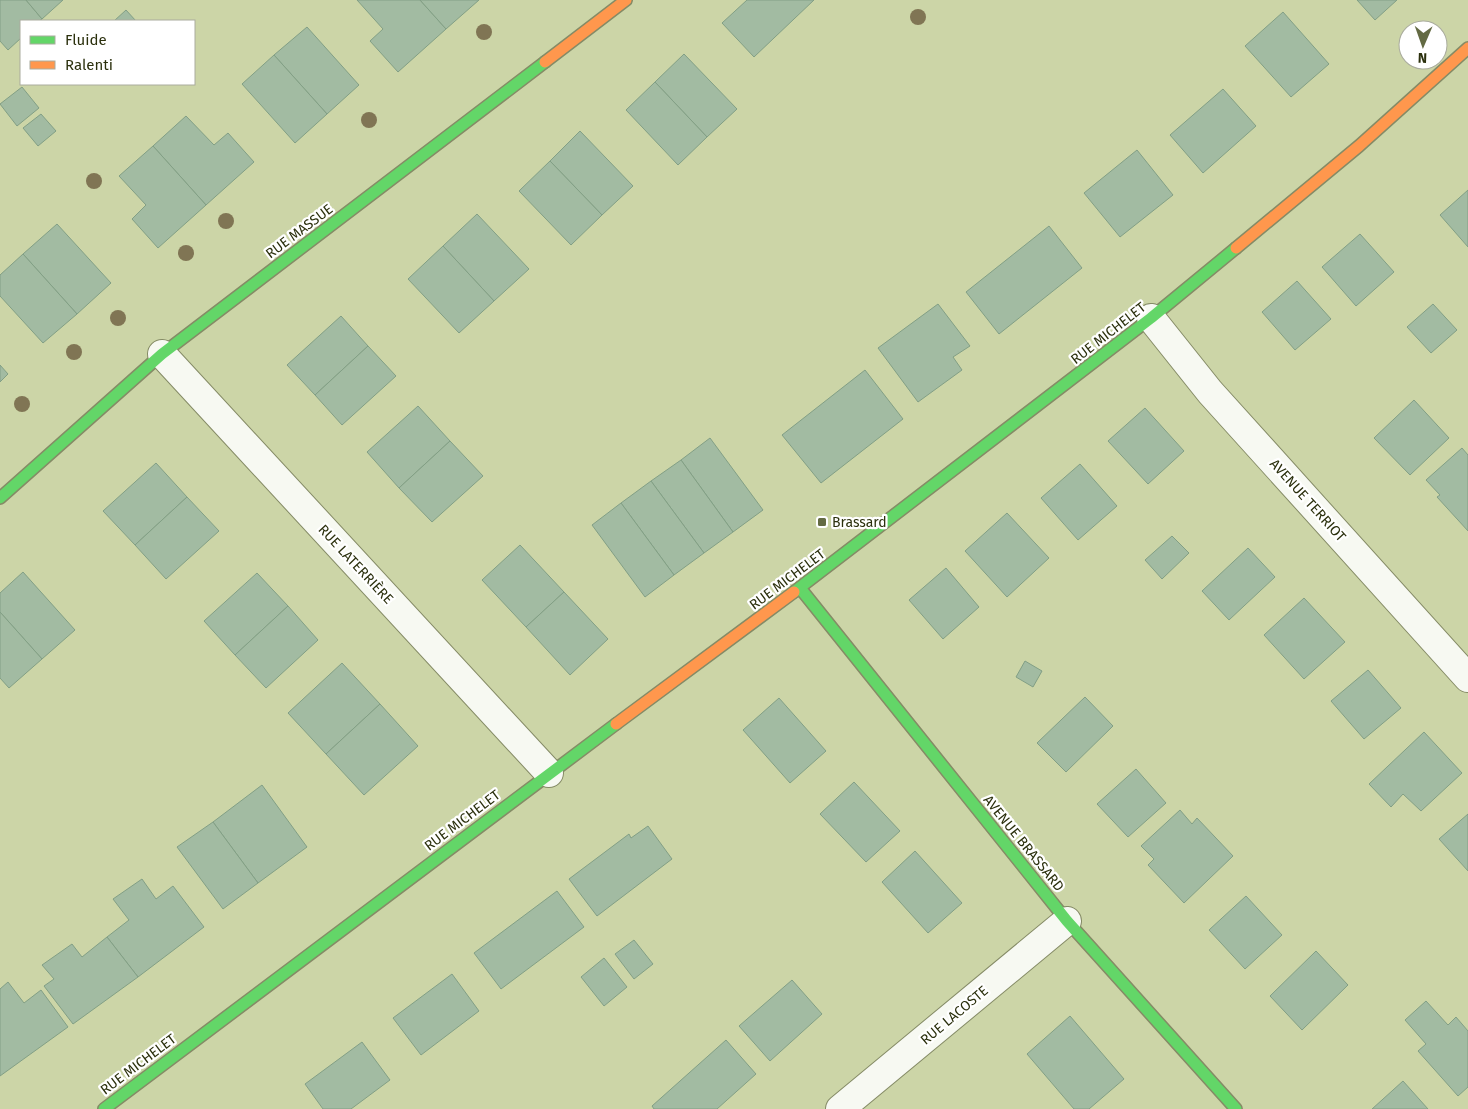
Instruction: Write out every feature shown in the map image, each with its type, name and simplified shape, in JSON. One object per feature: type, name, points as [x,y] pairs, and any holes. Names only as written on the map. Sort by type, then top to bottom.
[{"type":"street","name":"RUE MASSUE","points":[[0,498],[162,354],[626,0]]},
{"type":"street","name":"RUE MICHELET","points":[[104,1109],[549,773],[800,588],[1151,318],[1359,146],[1468,48]]},
{"type":"street","name":"AVENUE TERRIOT","points":[[1151,318],[1210,392],[1468,678]]},
{"type":"street","name":"RUE LATERRIÈRE","points":[[162,354],[549,773]]},
{"type":"street","name":"AVENUE BRASSARD","points":[[800,588],[1067,921],[1236,1109]]},
{"type":"street","name":"RUE LACOSTE","points":[[840,1109],[1067,921]]},
{"type":"building","points":[[0,0],[26,0],[42,19],[20,20],[20,39],[8,50],[0,41]]},
{"type":"building","points":[[26,0],[63,0],[42,19]]},
{"type":"building","points":[[357,0],[420,0],[446,29],[398,72],[370,41],[383,29]]},
{"type":"building","points":[[420,0],[479,0],[446,29]]},
{"type":"building","points":[[747,0],[814,0],[754,57],[722,23]]},
{"type":"building","points":[[1357,0],[1397,0],[1375,20]]},
{"type":"building","points":[[126,10],[135,20],[115,20]]},
{"type":"building","points":[[1283,12],[1329,64],[1291,97],[1245,46]]},
{"type":"building","points":[[307,27],[359,85],[327,114],[274,55]]},
{"type":"building","points":[[684,54],[737,109],[707,137],[655,82]]},
{"type":"building","points":[[274,55],[327,114],[295,143],[242,84]]},
{"type":"building","points":[[655,82],[707,137],[678,165],[626,110]]},
{"type":"building","points":[[22,87],[39,108],[17,126],[0,104]]},
{"type":"building","points":[[1223,89],[1256,126],[1203,173],[1170,135]]},
{"type":"building","points":[[41,114],[56,131],[38,146],[23,128]]},
{"type":"building","points":[[186,116],[214,145],[228,133],[254,162],[206,205],[153,146]]},
{"type":"building","points":[[580,131],[633,186],[602,215],[550,161]]},
{"type":"building","points":[[153,146],[206,205],[158,248],[132,219],[146,205],[119,176]]},
{"type":"building","points":[[1137,150],[1173,195],[1120,237],[1084,193]]},
{"type":"building","points":[[550,161],[602,215],[571,245],[519,191]]},
{"type":"building","points":[[1468,190],[1468,247],[1440,215]]},
{"type":"building","points":[[477,214],[529,269],[494,301],[443,246]]},
{"type":"building","points":[[57,224],[111,283],[77,314],[23,254]]},
{"type":"building","points":[[1049,226],[1082,268],[999,334],[966,292]]},
{"type":"building","points":[[1360,234],[1394,272],[1356,306],[1322,267]]},
{"type":"building","points":[[443,246],[494,301],[459,333],[408,279]]},
{"type":"building","points":[[23,254],[77,314],[43,343],[0,296],[0,275]]},
{"type":"building","points":[[1297,281],[1331,319],[1295,350],[1262,312]]},
{"type":"building","points":[[938,304],[970,346],[953,357],[962,370],[918,402],[878,348]]},
{"type":"building","points":[[1433,304],[1457,330],[1431,353],[1407,327]]},
{"type":"building","points":[[341,316],[368,346],[315,395],[287,365]]},
{"type":"building","points":[[368,346],[396,376],[342,425],[315,395]]},
{"type":"building","points":[[0,365],[8,374],[0,382]]},
{"type":"building","points":[[865,370],[903,419],[821,483],[782,435]]},
{"type":"building","points":[[1414,400],[1449,438],[1410,475],[1374,438]]},
{"type":"building","points":[[418,406],[450,441],[399,488],[367,452]]},
{"type":"building","points":[[1145,408],[1184,451],[1148,484],[1108,441]]},
{"type":"building","points":[[710,438],[763,510],[733,532],[681,460]]},
{"type":"building","points":[[450,441],[483,476],[432,522],[399,488]]},
{"type":"building","points":[[1462,448],[1468,455],[1468,531],[1437,497],[1440,495],[1426,480]]},
{"type":"building","points":[[681,460],[733,532],[704,553],[651,481]]},
{"type":"building","points":[[156,463],[187,497],[135,545],[103,511]]},
{"type":"building","points":[[1080,464],[1117,506],[1078,540],[1041,498]]},
{"type":"building","points":[[651,481],[704,553],[674,575],[621,503]]},
{"type":"building","points":[[187,497],[219,531],[166,579],[135,545]]},
{"type":"building","points":[[621,503],[674,575],[645,597],[592,525]]},
{"type":"building","points":[[1007,513],[1049,558],[1007,597],[965,551]]},
{"type":"building","points":[[1172,536],[1189,553],[1162,579],[1145,560]]},
{"type":"building","points":[[520,545],[564,592],[526,627],[482,580]]},
{"type":"building","points":[[1248,548],[1275,577],[1229,620],[1202,591]]},
{"type":"building","points":[[946,568],[979,607],[943,639],[909,600]]},
{"type":"building","points":[[23,572],[75,630],[42,659],[0,612],[0,593]]},
{"type":"building","points":[[257,573],[288,606],[235,655],[204,621]]},
{"type":"building","points":[[564,592],[608,639],[570,675],[526,627]]},
{"type":"building","points":[[1304,598],[1345,642],[1304,679],[1264,635]]},
{"type":"building","points":[[288,606],[318,640],[266,688],[235,655]]},
{"type":"building","points":[[0,612],[42,659],[9,688],[0,678]]},
{"type":"building","points":[[1025,661],[1042,671],[1033,687],[1016,677]]},
{"type":"building","points":[[342,663],[380,704],[326,754],[288,713]]},
{"type":"building","points":[[1368,670],[1401,708],[1364,739],[1331,701]]},
{"type":"building","points":[[1085,697],[1113,726],[1066,772],[1037,743]]},
{"type":"building","points":[[779,698],[826,751],[790,783],[743,730]]},
{"type":"building","points":[[380,704],[418,746],[364,795],[326,754]]},
{"type":"building","points":[[1424,732],[1462,773],[1421,811],[1403,794],[1391,807],[1369,784]]},
{"type":"building","points":[[1136,769],[1166,803],[1128,837],[1097,804]]},
{"type":"building","points":[[854,782],[900,831],[866,862],[820,814]]},
{"type":"building","points":[[262,785],[307,847],[258,883],[213,822]]},
{"type":"building","points":[[1180,810],[1192,824],[1197,818],[1233,856],[1184,903],[1148,865],[1154,859],[1141,846]]},
{"type":"building","points":[[1468,814],[1468,871],[1439,839]]},
{"type":"building","points":[[213,822],[258,883],[223,909],[177,847]]},
{"type":"building","points":[[648,826],[672,859],[597,916],[569,879],[629,834],[631,838]]},
{"type":"building","points":[[915,851],[962,903],[928,933],[882,882]]},
{"type":"building","points":[[142,879],[156,899],[173,886],[204,927],[138,977],[107,937],[129,920],[113,899]]},
{"type":"building","points":[[557,891],[584,927],[501,989],[474,953]]},
{"type":"building","points":[[1246,896],[1282,935],[1245,969],[1209,930]]},
{"type":"building","points":[[107,937],[138,977],[73,1024],[44,986],[54,979],[42,965],[72,944],[82,957]]},
{"type":"building","points":[[634,940],[653,964],[634,979],[615,954]]},
{"type":"building","points":[[1316,951],[1348,985],[1302,1030],[1270,996]]},
{"type":"building","points":[[604,958],[627,987],[604,1006],[581,977]]},
{"type":"building","points":[[452,974],[479,1011],[421,1055],[393,1018]]},
{"type":"building","points":[[792,980],[822,1014],[770,1061],[739,1026]]},
{"type":"building","points":[[8,982],[24,1003],[41,990],[68,1027],[0,1076],[0,989]]},
{"type":"building","points":[[1426,1001],[1448,1025],[1456,1017],[1468,1031],[1468,1087],[1458,1096],[1418,1051],[1426,1044],[1405,1020]]},
{"type":"building","points":[[1070,1016],[1124,1079],[1089,1109],[1074,1109],[1027,1054]]},
{"type":"building","points":[[726,1040],[756,1074],[717,1109],[654,1109],[652,1106]]},
{"type":"building","points":[[362,1042],[390,1080],[351,1109],[323,1109],[305,1084]]},
{"type":"building","points":[[1403,1081],[1428,1109],[1372,1109]]},
{"type":"traffic: fast","points":[[0,498],[162,354],[545,62]]},
{"type":"traffic: fast","points":[[794,592],[1151,318],[1236,248]]},
{"type":"traffic: fast","points":[[800,588],[1067,921],[1236,1109]]},
{"type":"traffic: fast","points":[[104,1109],[616,724]]},
{"type":"traffic: slow","points":[[545,62],[626,0]]},
{"type":"traffic: slow","points":[[1236,248],[1359,146],[1468,48]]},
{"type":"traffic: slow","points":[[616,724],[794,592]]},
{"type":"place","name":"Brassard","points":[[822,522]]}]
